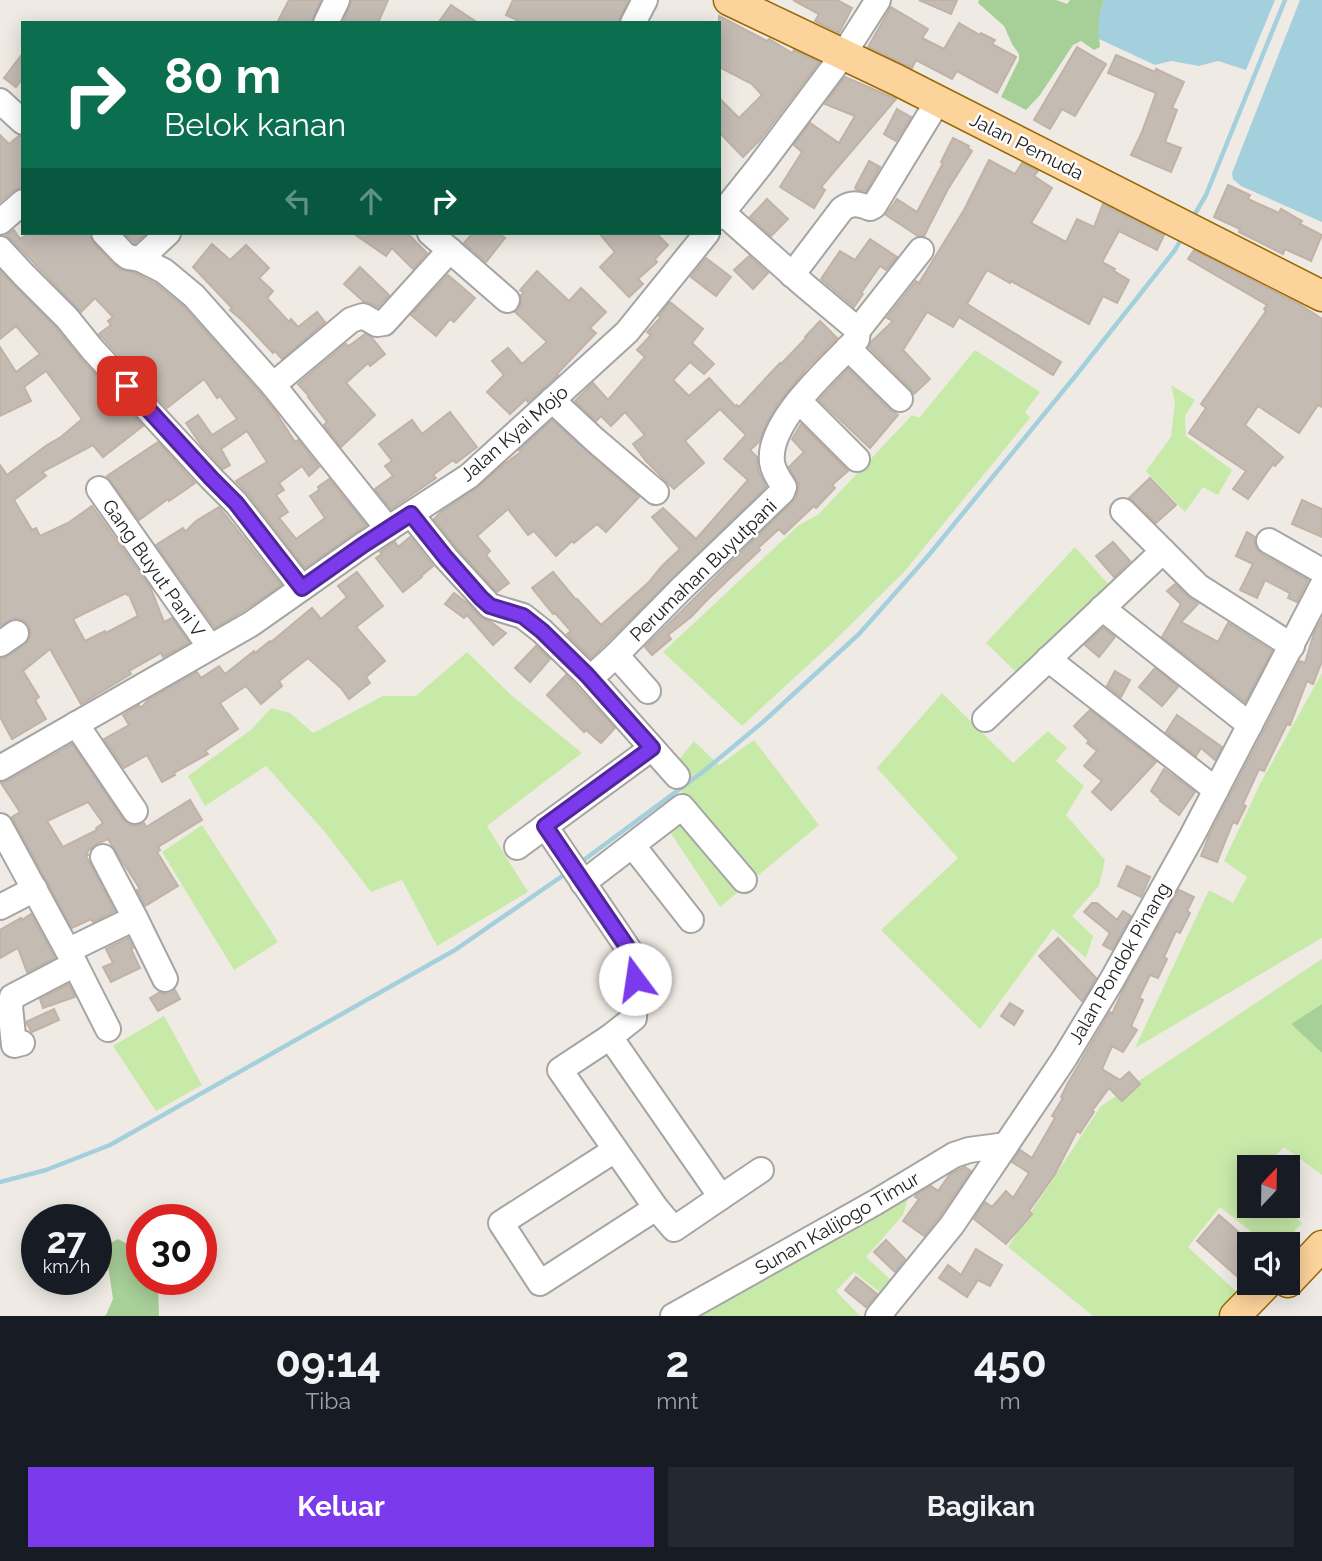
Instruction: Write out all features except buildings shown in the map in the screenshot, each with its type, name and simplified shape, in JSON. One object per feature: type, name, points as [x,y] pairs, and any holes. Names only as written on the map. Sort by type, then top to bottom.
[{"type":"main road","name":"Jalan Pemuda","points":[[742,3],[1322,296]]},
{"type":"main road","points":[[1300,1247],[1322,1224]]},
{"type":"main road","points":[[1300,1269],[1322,1245]]},
{"type":"main road","points":[[1236,1316],[1256,1295]]},
{"type":"main road","points":[[1256,1316],[1276,1295]]},
{"type":"street","points":[[327,21],[337,0]]},
{"type":"street","points":[[634,21],[645,0]]},
{"type":"street","points":[[878,0],[844,55],[721,215],[792,275],[853,339],[900,400]]},
{"type":"street","points":[[0,100],[21,120]]},
{"type":"street","points":[[792,275],[842,209],[853,204],[870,208],[874,206],[938,101]]},
{"type":"street","points":[[0,222],[21,204]]},
{"type":"street","points":[[106,235],[128,257],[140,259],[164,271],[194,296],[273,385],[388,529]]},
{"type":"street","points":[[140,259],[166,235]]},
{"type":"street","points":[[432,235],[507,300]]},
{"type":"street","name":"Jalan Kyai Mojo","points":[[0,768],[251,624],[470,476],[627,332],[705,235]]},
{"type":"street","points":[[0,249],[67,318],[92,349],[236,503],[302,588]]},
{"type":"street","points":[[273,385],[351,320],[363,316],[377,324],[384,323],[450,250]]},
{"type":"street","name":"Perumahan Buyutpani","points":[[587,675],[594,675],[616,655],[782,492],[783,487],[772,464],[774,438],[786,417],[853,339],[921,250]]},
{"type":"street","points":[[552,400],[656,492]]},
{"type":"street","points":[[799,401],[857,458]]},
{"type":"street","name":"Gang Buyut Pani V","points":[[99,489],[210,647]]},
{"type":"street","points":[[1123,511],[1198,586],[1292,646]]},
{"type":"street","points":[[411,514],[481,598],[490,606],[523,616],[542,631],[587,675],[677,776]]},
{"type":"street","points":[[1269,541],[1322,571]]},
{"type":"street","points":[[985,719],[1163,551]]},
{"type":"street","name":"Jalan Pondok Pinang","points":[[878,1316],[952,1225],[1063,1059],[1112,980],[1216,790],[1322,586]]},
{"type":"street","points":[[1102,608],[1250,725]]},
{"type":"street","points":[[616,655],[648,691]]},
{"type":"street","points":[[1048,659],[1216,790]]},
{"type":"street","points":[[76,724],[135,811]]},
{"type":"street","points":[[517,847],[652,748]]},
{"type":"street","points":[[576,872],[633,846],[682,807],[744,880]]},
{"type":"street","points":[[0,825],[108,1029]]},
{"type":"street","points":[[545,826],[636,960],[634,1018],[560,1070],[656,1208],[674,1229],[761,1170]]},
{"type":"street","points":[[633,846],[691,920]]},
{"type":"street","points":[[103,857],[165,979]]},
{"type":"street","points":[[0,908],[35,889]]},
{"type":"street","points":[[12,1045],[12,997],[135,918]]},
{"type":"street","points":[[610,1037],[721,1197]]},
{"type":"street","name":"Sunan Kalijogo Timur","points":[[673,1316],[864,1209],[954,1155],[1006,1145]]},
{"type":"street","points":[[615,1150],[501,1223],[540,1283],[656,1208]]},
{"type":"green space","points":[[979,0],[1056,0],[1067,4],[1070,0],[1104,0],[1099,23],[1100,47],[1094,50],[1081,41],[1073,45],[1040,95],[1026,110],[1001,97],[1019,60],[1019,54],[1004,26],[978,3]]},
{"type":"green space","points":[[975,350],[1040,392],[1025,412],[1030,418],[904,572],[742,726],[663,652],[799,525],[819,514],[912,415],[919,418]]},
{"type":"green space","points":[[1171,385],[1195,400],[1185,416],[1186,436],[1232,470],[1218,495],[1203,487],[1185,512],[1146,471],[1171,437],[1175,402]]},
{"type":"green space","points":[[1075,547],[1111,587],[1020,676],[986,643]]},
{"type":"green space","points":[[467,652],[511,695],[582,753],[487,826],[528,892],[437,946],[402,880],[371,892],[324,831],[266,766],[205,806],[188,776],[252,729],[271,708],[290,713],[313,733],[383,696],[416,696]]},
{"type":"green space","points":[[1322,673],[1322,938],[1135,1048],[1209,890],[1233,903],[1247,877],[1224,861],[1261,782]]},
{"type":"green space","points":[[942,693],[1013,763],[1048,731],[1067,748],[1056,761],[1084,786],[1066,815],[1105,860],[1099,886],[1072,916],[1093,936],[1086,958],[1053,929],[980,1029],[881,930],[958,858],[877,768]]},
{"type":"green space","points":[[754,740],[819,825],[720,907],[660,817],[683,795],[670,771],[694,741],[719,765]]},
{"type":"green space","points":[[202,825],[278,942],[234,970],[162,852]]},
{"type":"green space","points":[[1322,959],[1322,1004],[1291,1024],[1322,1053],[1322,1175],[1300,1159],[1300,1155],[1295,1155],[1284,1147],[1276,1155],[1237,1155],[1237,1218],[1297,1218],[1302,1223],[1294,1232],[1252,1232],[1220,1207],[1188,1247],[1240,1295],[1221,1316],[1093,1316],[1008,1247],[1101,1106]]},
{"type":"green space","points":[[1322,1004],[1322,1053],[1291,1024]]},
{"type":"green space","points":[[164,1016],[202,1085],[156,1111],[113,1046]]},
{"type":"green space","points":[[909,1195],[903,1215],[866,1257],[893,1282],[882,1294],[854,1272],[836,1291],[860,1316],[692,1316]]},
{"type":"green space","points":[[118,1239],[126,1243],[126,1295],[158,1295],[159,1316],[104,1316],[113,1299],[112,1242]]},
{"type":"water","points":[[1104,0],[1275,0],[1246,70],[1218,61],[1199,66],[1171,61],[1155,65],[1099,39],[1099,19]]},
{"type":"water","points":[[1300,0],[1322,0],[1322,222],[1241,186],[1233,179],[1232,173]]},
{"type":"waterway","points":[[1192,219],[1206,195],[1285,0]]},
{"type":"waterway","points":[[581,862],[704,771],[763,722],[859,634],[928,556],[1077,374],[1175,250],[1183,236]]},
{"type":"waterway","points":[[0,1182],[46,1170],[110,1145],[455,950],[568,872]]},
{"type":"route","points":[[127,386],[236,503],[302,588],[411,514],[481,598],[490,606],[523,616],[542,631],[587,675],[652,748],[545,826],[636,960],[635,979]]}]
